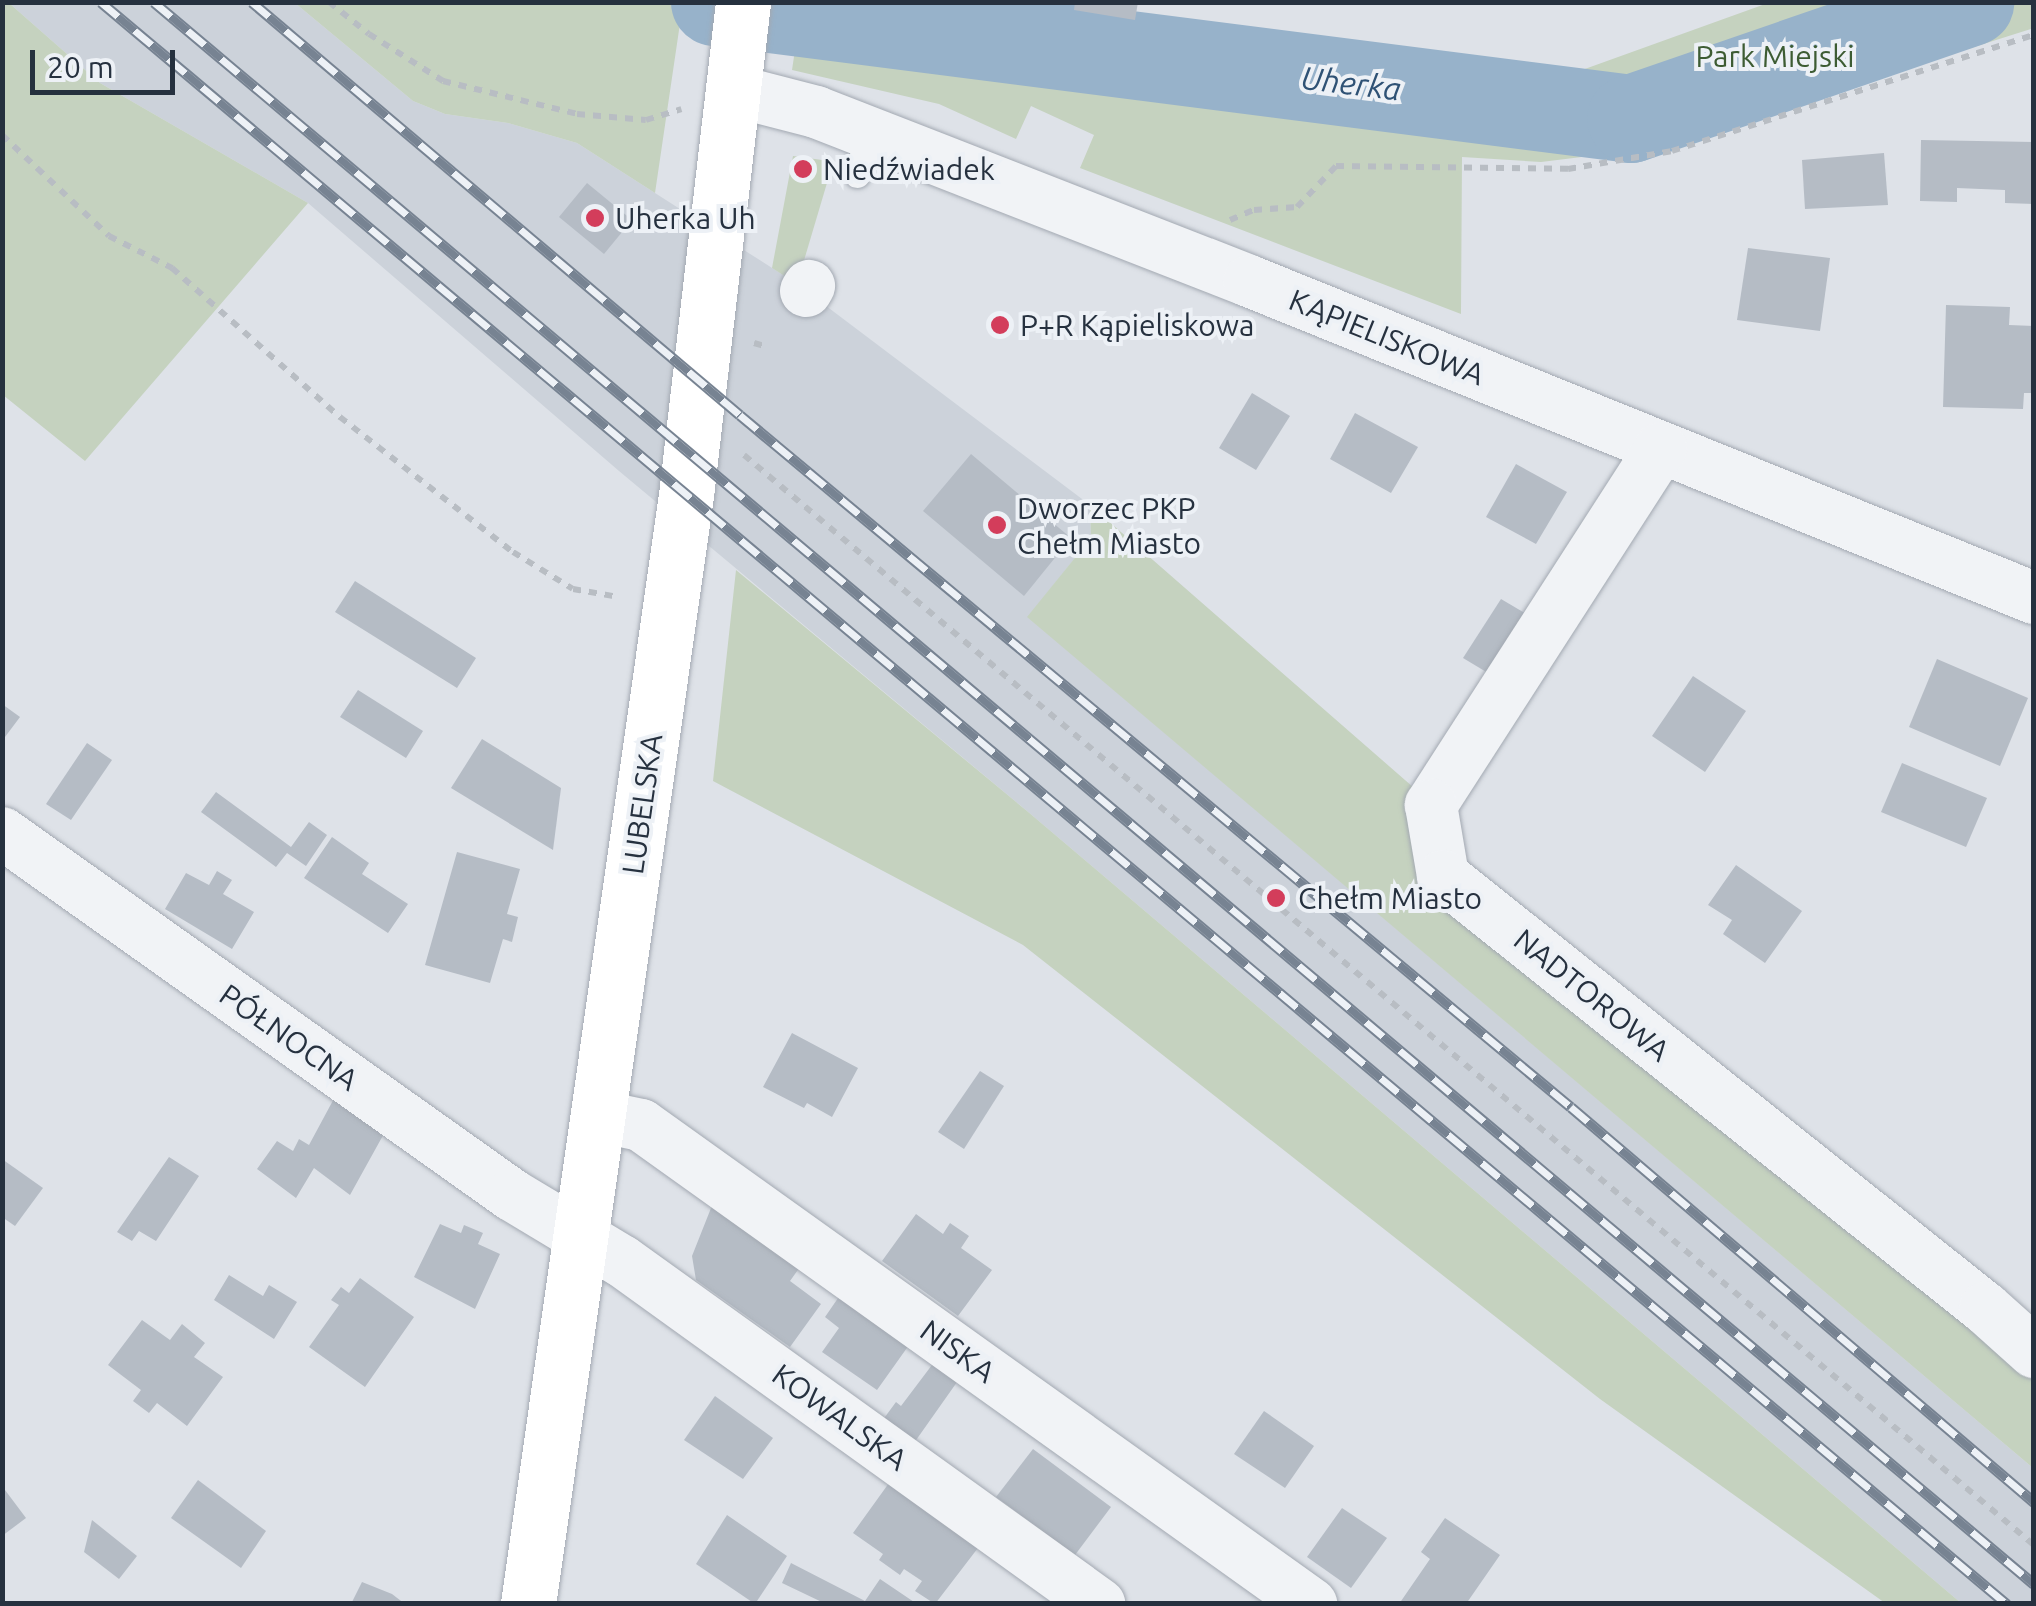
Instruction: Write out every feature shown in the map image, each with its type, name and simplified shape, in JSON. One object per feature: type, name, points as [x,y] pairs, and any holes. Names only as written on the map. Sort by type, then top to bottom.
[{"type":"main road","name":"LUBELSKA","points":[[528,1604],[670,607],[739,49]]},
{"type":"street","name":"KĄPIELISKOWA","points":[[739,49],[862,154],[1661,448],[2034,598]]},
{"type":"street","name":"NADTOROWA","points":[[1661,448],[1431,805],[1443,876],[1985,1308],[2034,1352]]},
{"type":"street","name":"PÓŁNOCNA","points":[[2,833],[512,1196],[580,1232]]},
{"type":"street","name":"NISKA","points":[[598,1116],[641,1125],[1311,1604]]},
{"type":"street","name":"KOWALSKA","points":[[580,1232],[1099,1604]]},
{"type":"path","points":[[330,2],[369,34],[443,81],[578,114],[646,120],[739,49]]},
{"type":"path","points":[[1222,224],[1254,210],[1297,206],[1336,166],[1568,170],[1672,151],[2034,34]]},
{"type":"path","points":[[2,135],[109,236],[172,268],[340,417],[513,552],[573,589],[670,607]]},
{"type":"path","points":[[735,447],[2034,1545]]},
{"type":"shaded area","points":[[9,3],[295,3],[413,101],[445,114],[508,123],[577,143],[797,284],[1090,505],[1091,538],[1028,617],[2033,1468],[2033,1603],[1961,1603],[1027,811],[619,471],[308,203],[100,83]]},
{"type":"green space","points":[[2,3],[9,3],[100,83],[308,203],[85,461],[3,395]]},
{"type":"green space","points":[[295,3],[683,3],[655,193],[577,143],[508,123],[445,114],[413,101]]},
{"type":"green space","name":"Park Miejski","points":[[802,3],[1472,75],[1475,60],[1582,70],[1768,3],[2033,3],[2034,28],[1655,148],[1541,162],[1462,157],[1461,314],[1080,168],[1094,135],[1031,106],[1016,139],[939,104],[792,70]]},
{"type":"green space","points":[[793,156],[822,160],[827,183],[797,284],[772,268]]},
{"type":"green space","points":[[1090,505],[1421,794],[1443,876],[2033,1363],[2033,1468],[1027,617],[1091,538]]},
{"type":"green space","points":[[736,570],[1027,811],[1961,1603],[1885,1603],[1600,1399],[1023,945],[713,781]]},
{"type":"building","points":[[1075,2],[1138,2],[1135,20],[1074,10]]},
{"type":"building","points":[[1921,140],[2034,142],[2034,204],[2005,203],[2005,190],[1957,188],[1957,202],[1920,201]]},
{"type":"building","points":[[1884,153],[1888,205],[1805,209],[1802,160]]},
{"type":"building","name":"Uherka Uh","points":[[587,183],[632,220],[604,254],[559,217]]},
{"type":"building","points":[[1748,248],[1830,258],[1820,331],[1737,320]]},
{"type":"building","points":[[1946,305],[2010,307],[2009,325],[2034,326],[2034,393],[2024,393],[2023,409],[1943,407]]},
{"type":"building","points":[[1252,393],[1290,416],[1256,470],[1219,448]]},
{"type":"building","points":[[1355,413],[1418,447],[1391,493],[1330,459]]},
{"type":"building","name":"Dworzec PKP Chełm Miasto","points":[[971,454],[1071,538],[1024,596],[923,511]]},
{"type":"building","points":[[1516,464],[1567,492],[1536,544],[1486,517]]},
{"type":"building","points":[[355,581],[476,658],[457,688],[335,612]]},
{"type":"building","points":[[1501,599],[1530,616],[1493,676],[1463,658]]},
{"type":"building","points":[[1937,659],[2028,698],[2000,766],[1909,727]]},
{"type":"building","points":[[1693,676],[1746,711],[1705,772],[1652,736]]},
{"type":"building","points":[[358,690],[423,731],[406,758],[340,717]]},
{"type":"building","points":[[2,704],[20,717],[2,741]]},
{"type":"building","points":[[482,739],[561,788],[553,850],[451,788]]},
{"type":"building","points":[[87,743],[112,760],[71,820],[46,804]]},
{"type":"building","points":[[1902,763],[1987,798],[1966,847],[1881,812]]},
{"type":"building","points":[[216,792],[291,847],[309,822],[327,835],[306,866],[287,853],[276,867],[201,812]]},
{"type":"building","points":[[332,837],[369,863],[362,874],[408,904],[388,933],[304,878]]},
{"type":"building","points":[[457,852],[520,869],[507,914],[518,917],[512,942],[503,939],[490,983],[425,965]]},
{"type":"building","points":[[1736,865],[1802,911],[1765,963],[1723,934],[1732,920],[1708,905]]},
{"type":"building","points":[[217,871],[232,880],[223,894],[254,912],[232,949],[165,909],[186,873],[209,885]]},
{"type":"building","points":[[792,1033],[858,1068],[832,1117],[763,1087]]},
{"type":"building","points":[[980,1071],[1004,1086],[964,1149],[938,1132]]},
{"type":"building","points":[[337,1093],[386,1130],[350,1195],[314,1168],[296,1198],[257,1169],[277,1141],[293,1151],[299,1139],[309,1145]]},
{"type":"building","points":[[169,1157],[199,1176],[156,1241],[139,1231],[132,1241],[117,1232]]},
{"type":"building","points":[[2,1159],[43,1188],[15,1226],[2,1217]]},
{"type":"building","points":[[715,1198],[805,1260],[790,1281],[821,1304],[790,1347],[696,1280],[692,1256]]},
{"type":"building","points":[[916,1214],[943,1234],[950,1223],[969,1236],[961,1248],[992,1270],[958,1316],[882,1261]]},
{"type":"building","points":[[440,1224],[461,1233],[464,1225],[483,1233],[478,1244],[500,1254],[475,1309],[414,1277]]},
{"type":"building","points":[[229,1275],[263,1296],[269,1285],[297,1302],[274,1339],[214,1300]]},
{"type":"building","points":[[360,1278],[414,1317],[365,1387],[309,1347],[339,1305],[331,1300],[341,1287],[349,1293]]},
{"type":"building","points":[[845,1288],[914,1338],[877,1390],[822,1352],[839,1328],[825,1317]]},
{"type":"building","points":[[142,1320],[170,1340],[182,1324],[205,1343],[194,1357],[223,1377],[187,1426],[157,1403],[149,1413],[133,1401],[141,1390],[108,1365]]},
{"type":"building","points":[[938,1357],[962,1375],[914,1443],[882,1421],[896,1402],[901,1406]]},
{"type":"building","points":[[715,1396],[773,1438],[743,1479],[684,1440]]},
{"type":"building","points":[[1264,1411],[1314,1446],[1285,1488],[1234,1454]]},
{"type":"building","points":[[1033,1449],[1111,1507],[1075,1555],[996,1497]]},
{"type":"building","points":[[198,1480],[266,1531],[241,1568],[171,1518]]},
{"type":"building","points":[[889,1483],[981,1544],[935,1604],[915,1591],[922,1581],[904,1569],[900,1575],[879,1560],[883,1554],[853,1533]]},
{"type":"building","points":[[2,1486],[26,1518],[2,1536]]},
{"type":"building","points":[[1342,1508],[1387,1538],[1351,1588],[1307,1557]]},
{"type":"building","points":[[727,1515],[787,1556],[755,1604],[696,1564]]},
{"type":"building","points":[[1445,1518],[1500,1555],[1466,1604],[1399,1604],[1430,1559],[1421,1552]]},
{"type":"building","points":[[92,1520],[137,1556],[119,1579],[84,1552]]},
{"type":"building","points":[[791,1563],[865,1601],[880,1579],[917,1604],[826,1604],[782,1583]]},
{"type":"building","points":[[362,1582],[392,1594],[405,1604],[351,1604]]},
{"type":"waterway","name":"Uherka","points":[[715,2],[1631,119],[1970,2]]},
{"type":"railway","points":[[101,2],[2007,1604]]},
{"type":"railway","points":[[154,2],[2034,1584]]},
{"type":"railway","points":[[252,2],[740,415],[1571,1107],[2034,1502]]},
{"type":"place","name":"Niedźwiadek","points":[[803,169]]},
{"type":"place","name":"Uherka Uh","points":[[595,218]]},
{"type":"place","name":"P+R Kąpieliskowa","points":[[1000,325]]},
{"type":"place","name":"Dworzec PKP Chełm Miasto","points":[[997,525]]},
{"type":"place","name":"Chełm Miasto","points":[[1276,898]]}]
